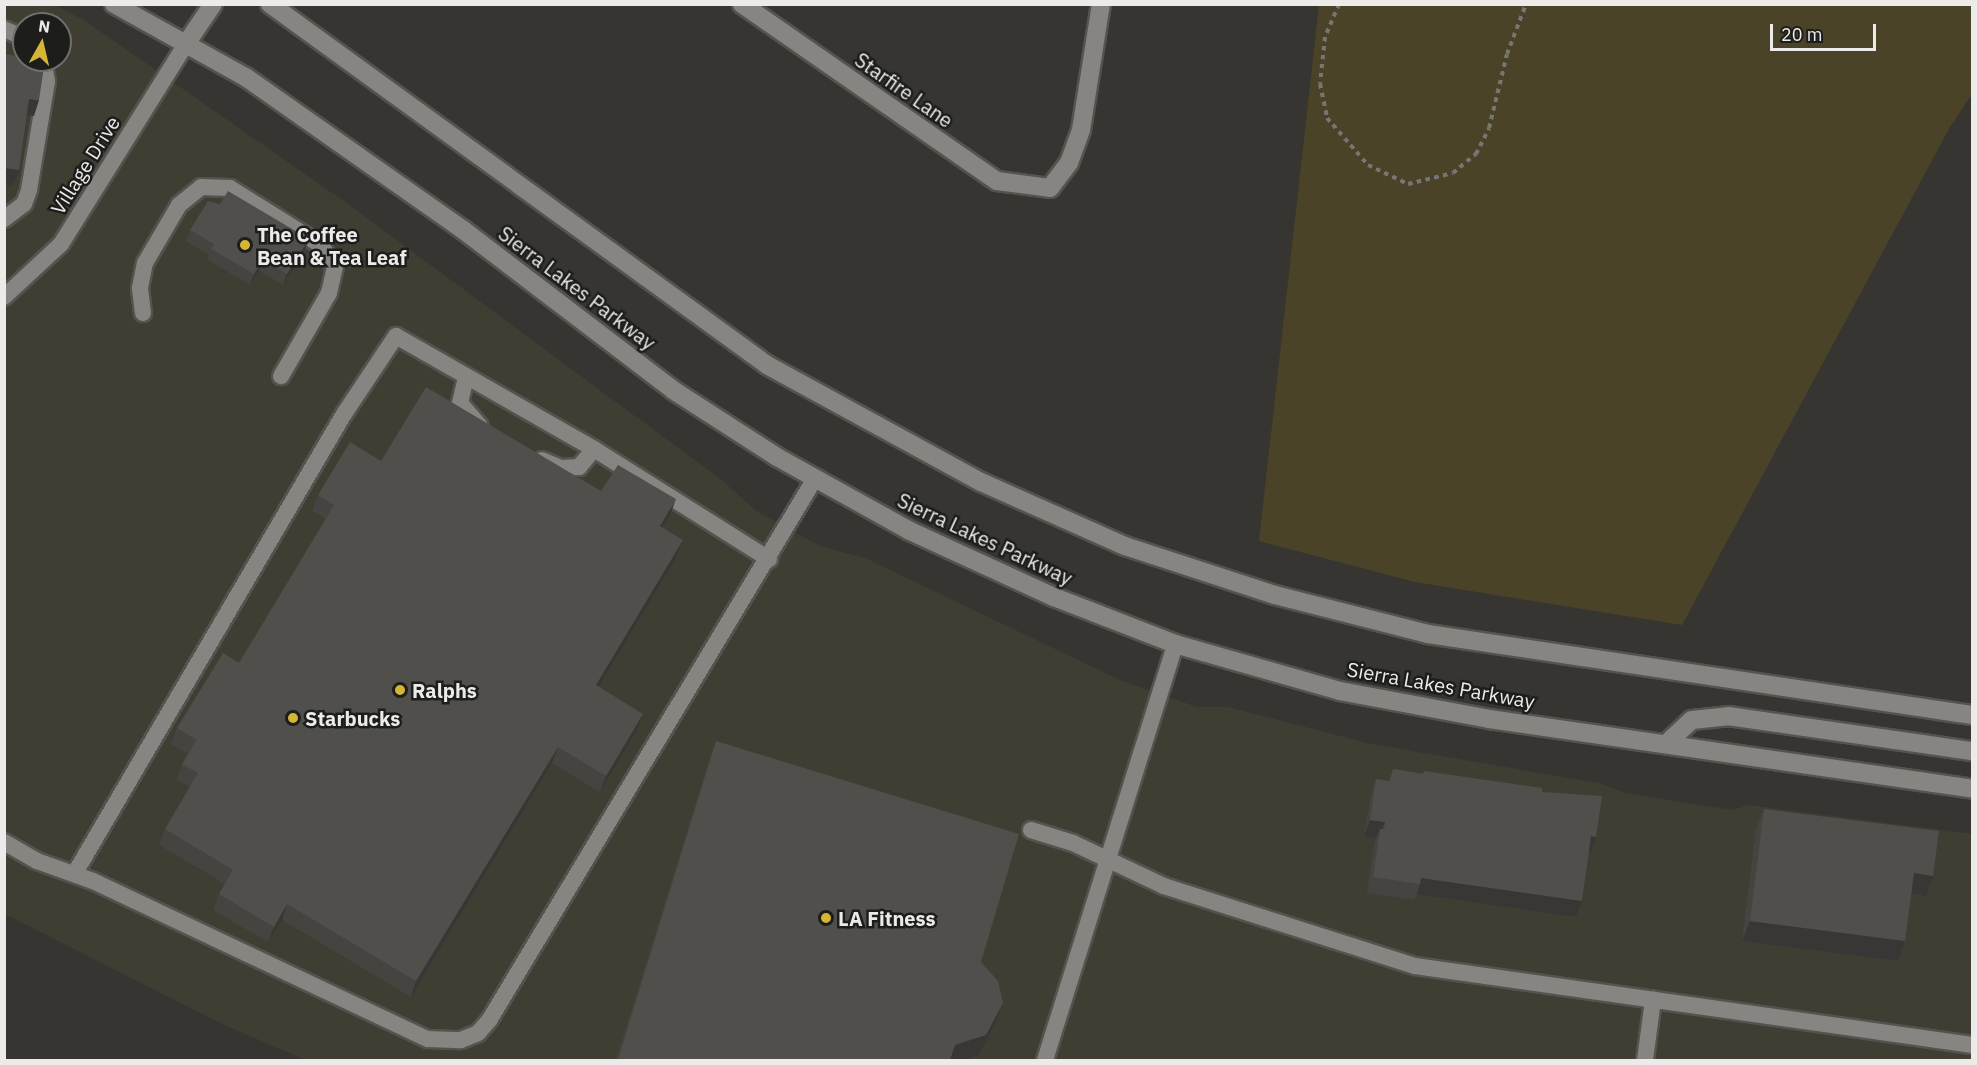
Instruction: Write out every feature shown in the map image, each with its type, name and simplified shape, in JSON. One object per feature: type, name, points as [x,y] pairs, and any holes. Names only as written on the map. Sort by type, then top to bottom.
[{"type":"street","name":"Sierra Lakes Parkway","points":[[114,4],[247,78],[462,229],[673,390],[814,480],[908,530],[1054,597],[1175,644],[1340,691],[1488,719],[1972,789]]},
{"type":"street","points":[[186,44],[213,4]]},
{"type":"street","points":[[270,4],[767,365],[981,482],[1125,546],[1275,596],[1428,634],[1972,715]]},
{"type":"street","name":"Starfire Lane","points":[[742,4],[997,181],[1050,188],[1069,163],[1081,130],[1101,4]]},
{"type":"street","points":[[1666,744],[1692,720],[1728,716],[1972,751]]},
{"type":"lane","name":"Village Drive","points":[[4,297],[30,277],[61,244],[186,44]]},
{"type":"lane","points":[[4,219],[24,204],[29,190],[47,81],[45,72]]},
{"type":"lane","points":[[143,313],[140,288],[145,263],[179,205],[201,187],[230,188],[321,245],[335,267],[329,293],[281,376]]},
{"type":"lane","points":[[75,873],[344,414],[396,336],[594,449],[769,559]]},
{"type":"lane","points":[[466,377],[460,403],[475,423],[492,434]]},
{"type":"lane","points":[[529,454],[561,468],[579,467],[594,449]]},
{"type":"lane","points":[[4,842],[37,861],[75,873],[428,1039],[461,1041],[478,1033],[490,1019],[769,559],[814,480]]},
{"type":"lane","points":[[1045,1060],[1175,644]]},
{"type":"lane","points":[[1032,830],[1073,843],[1108,863],[1164,886],[1415,966],[1972,1045]]},
{"type":"lane","points":[[1644,1060],[1653,1000]]},
{"type":"path","points":[[1339,4],[1325,37],[1320,84],[1327,118],[1368,165],[1408,184],[1454,173],[1476,154],[1489,128],[1508,54],[1526,4]]},
{"type":"shaded area","points":[[5,5],[54,5],[68,12],[12,12],[12,72],[72,72],[72,14],[84,20],[348,204],[723,481],[756,511],[820,546],[865,558],[1122,681],[1197,707],[1228,707],[1371,744],[1599,783],[1625,793],[1732,810],[1749,805],[1972,834],[1972,1060],[306,1060],[222,1024],[5,914]]},
{"type":"shaded area","points":[[1319,5],[1972,5],[1972,94],[1950,127],[1682,625],[1415,582],[1259,541]]},
{"type":"building","points":[[4,54],[12,55],[12,72],[43,72],[39,100],[29,99],[19,170],[4,168]]},
{"type":"building","name":"The Coffee Bean & Tea Leaf","points":[[228,191],[309,239],[287,274],[263,260],[254,274],[211,249],[214,244],[190,230],[208,201],[220,204]]},
{"type":"building","name":"Ralphs","points":[[426,387],[601,491],[618,465],[676,499],[660,526],[683,540],[596,685],[643,714],[606,776],[558,747],[416,981],[287,904],[274,927],[219,894],[233,870],[165,829],[198,773],[182,764],[197,740],[177,728],[223,653],[239,663],[334,505],[318,495],[350,442],[381,461]]},
{"type":"building","name":"LA Fitness","points":[[716,741],[1019,834],[981,962],[998,981],[1003,1003],[986,1035],[955,1045],[950,1060],[618,1060]]},
{"type":"building","points":[[1393,769],[1423,774],[1424,771],[1542,788],[1542,792],[1602,796],[1596,837],[1591,836],[1582,901],[1421,878],[1420,884],[1373,877],[1380,829],[1384,829],[1385,822],[1370,820],[1376,779],[1390,781]]},
{"type":"building","points":[[1764,809],[1939,831],[1933,876],[1914,873],[1905,941],[1750,921]]},
{"type":"place","name":"The Coffee Bean & Tea Leaf","points":[[245,245]]},
{"type":"place","name":"Ralphs","points":[[400,690]]},
{"type":"place","name":"Starbucks","points":[[293,718]]},
{"type":"place","name":"LA Fitness","points":[[826,918]]}]
